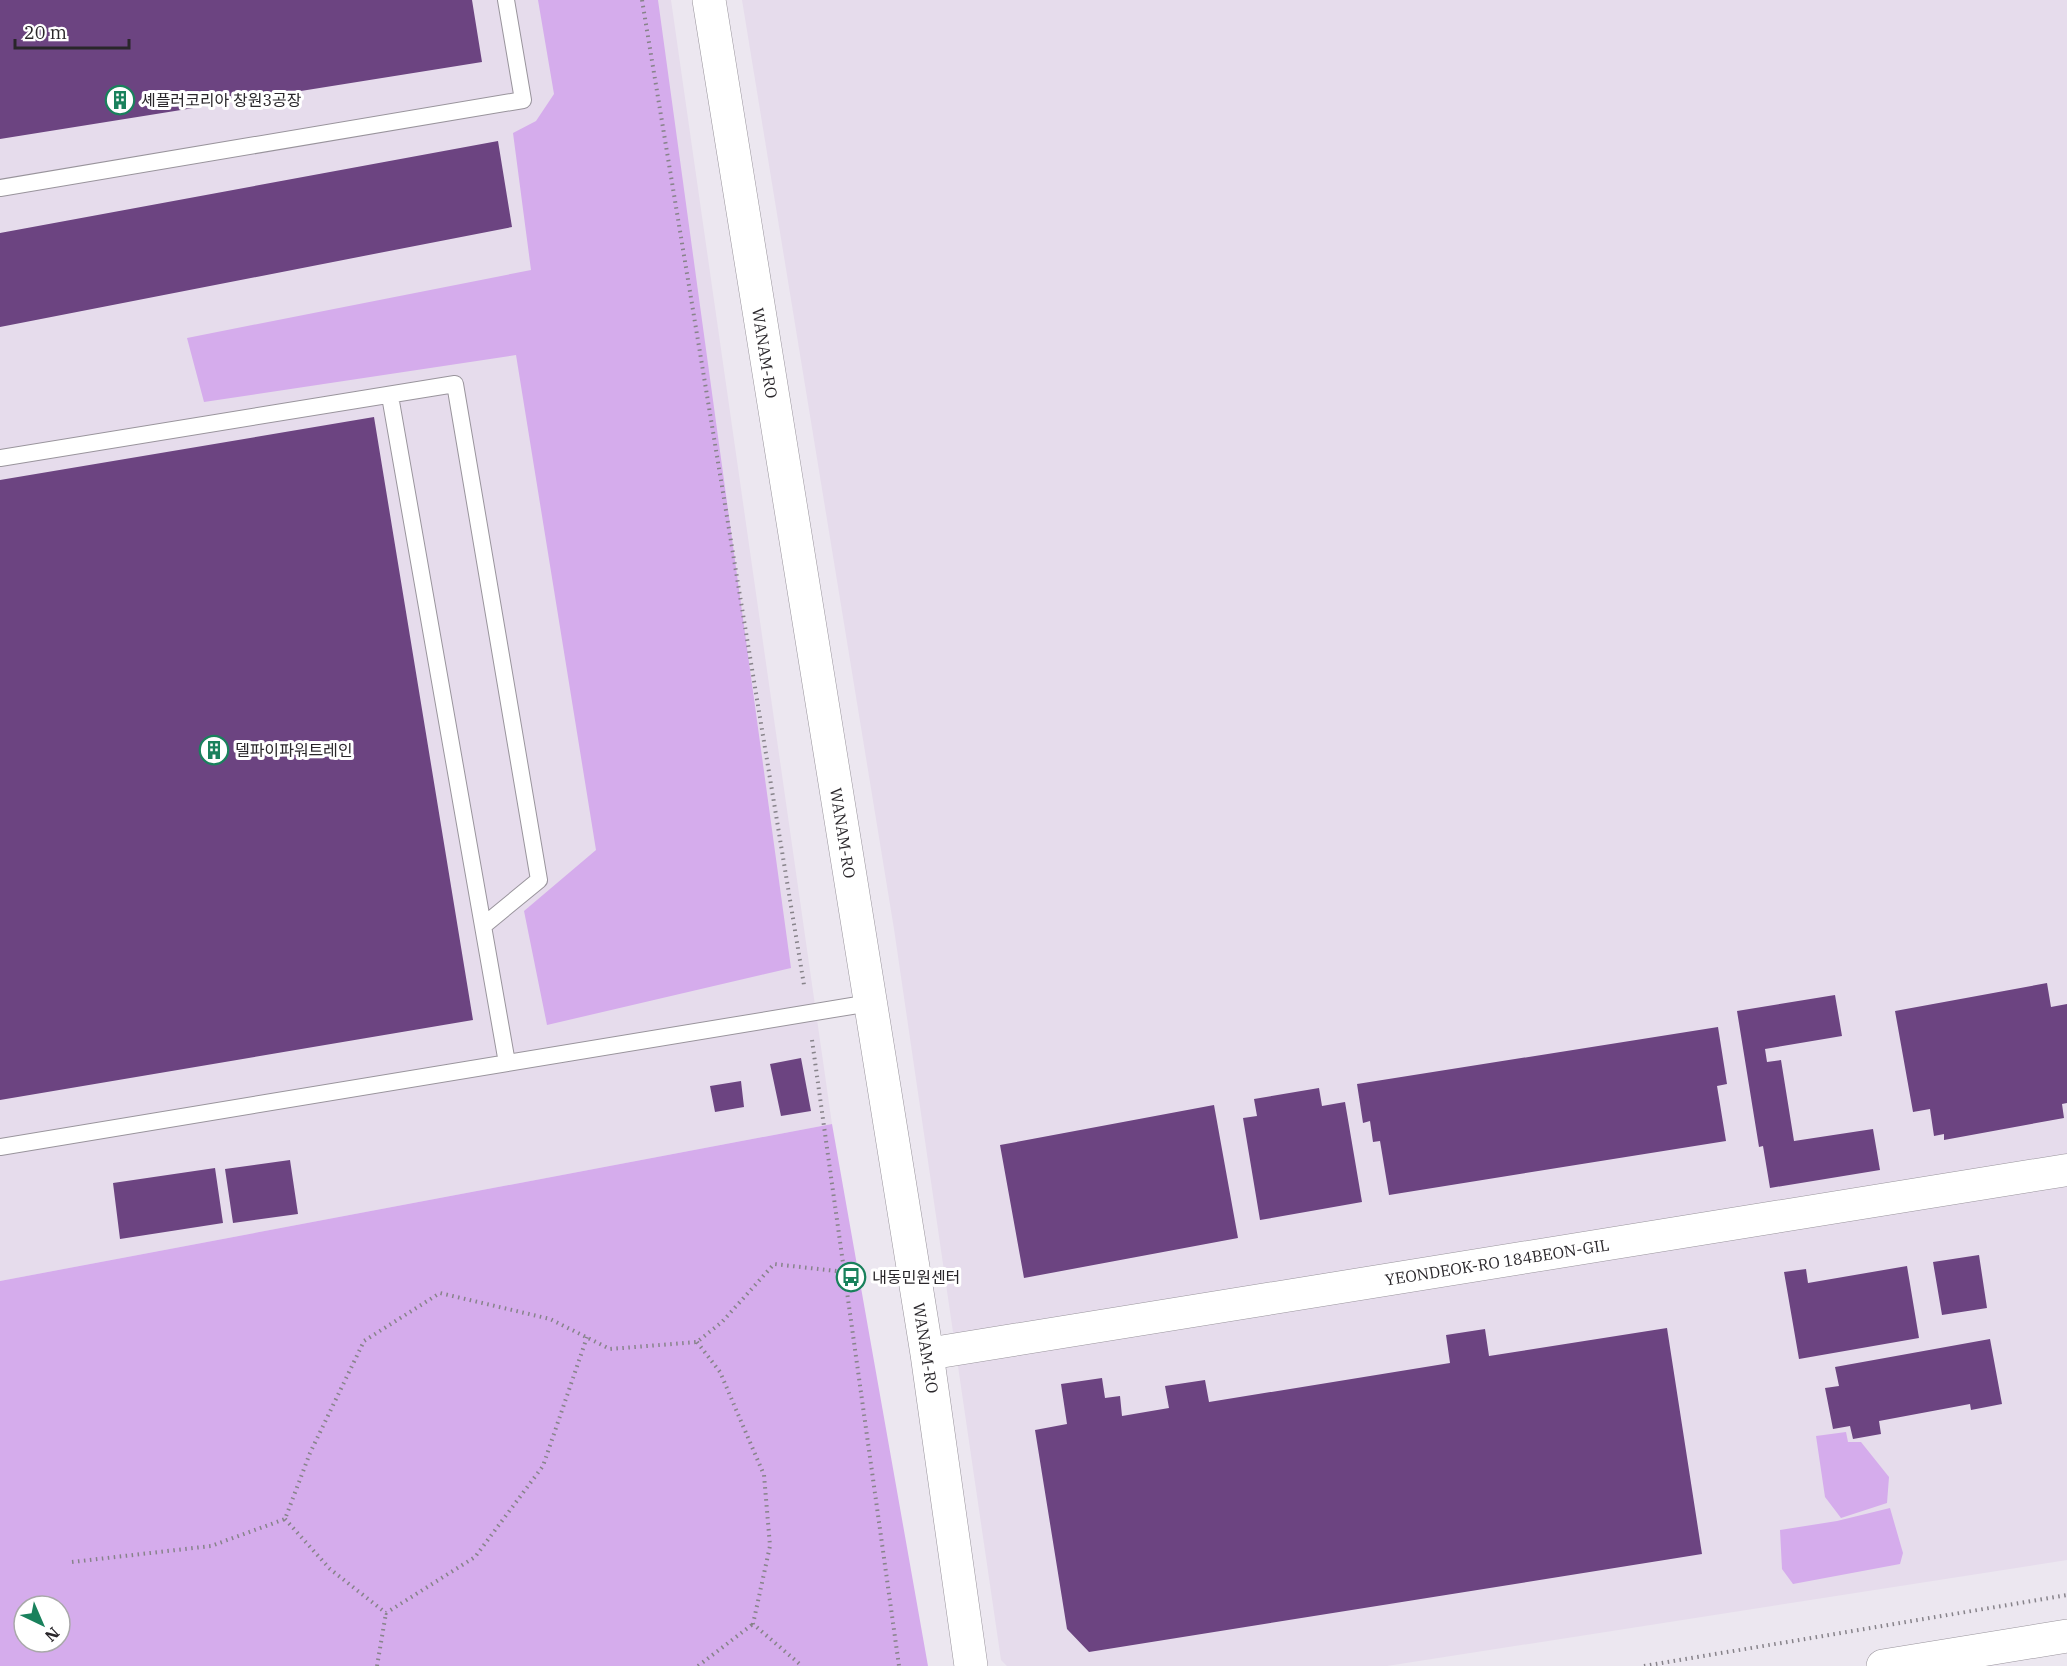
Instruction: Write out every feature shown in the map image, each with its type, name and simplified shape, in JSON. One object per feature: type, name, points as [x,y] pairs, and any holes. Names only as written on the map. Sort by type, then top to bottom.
[{"type":"main road","name":"WANAM-RO","points":[[708,0],[927,1354],[971,1666]]},
{"type":"main road","points":[[1883,1666],[2067,1636]]},
{"type":"street","name":"YEONDEOK-RO 184BEON-GIL","points":[[927,1354],[2067,1170]]},
{"type":"lane","points":[[0,188],[523,100],[506,0]]},
{"type":"lane","points":[[0,458],[455,384],[539,880],[483,926]]},
{"type":"lane","points":[[390,396],[507,1063]]},
{"type":"lane","points":[[0,1147],[870,1003]]},
{"type":"path","points":[[642,0],[808,1013],[899,1666]]},
{"type":"path","points":[[72,1562],[212,1546],[285,1519],[310,1453],[364,1341],[440,1293],[550,1319],[610,1348],[696,1342],[722,1322],[774,1264],[845,1272]]},
{"type":"path","points":[[377,1666],[386,1613],[475,1557],[543,1466],[587,1337]]},
{"type":"path","points":[[696,1342],[720,1372],[764,1475],[770,1546],[753,1624],[698,1666]]},
{"type":"path","points":[[285,1519],[330,1569],[386,1613]]},
{"type":"path","points":[[1644,1666],[2067,1595]]},
{"type":"path","points":[[753,1624],[801,1666]]},
{"type":"shaded area","points":[[0,0],[671,0],[832,1124],[0,1281]]},
{"type":"shaded area","points":[[538,0],[658,0],[791,968],[547,1025],[524,911],[596,850],[516,355],[204,402],[187,338],[531,270],[513,133],[536,121],[554,94]]},
{"type":"shaded area","points":[[742,0],[2067,0],[2067,1560],[1387,1666],[1007,1666],[1001,1660],[894,929]]},
{"type":"shaded area","points":[[832,1124],[928,1666],[0,1666],[0,1281]]},
{"type":"shaded area","points":[[1846,1432],[1848,1442],[1861,1442],[1889,1477],[1887,1503],[1841,1518],[1825,1497],[1816,1436]]},
{"type":"shaded area","points":[[1890,1508],[1903,1553],[1900,1564],[1793,1584],[1782,1569],[1780,1530],[1837,1521]]},
{"type":"building","name":"셰플러코리아 창원3공장","points":[[0,0],[472,0],[482,62],[0,139]]},
{"type":"building","points":[[498,141],[512,227],[0,327],[0,233]]},
{"type":"building","name":"델파이파워트레인","points":[[374,417],[473,1020],[0,1100],[0,480]]},
{"type":"building","points":[[2047,983],[2051,1007],[2067,1004],[2067,1103],[2062,1104],[2064,1118],[1944,1140],[1944,1134],[1934,1136],[1930,1109],[1913,1112],[1895,1011]]},
{"type":"building","points":[[1835,995],[1842,1036],[1765,1049],[1767,1062],[1781,1060],[1794,1141],[1873,1129],[1880,1170],[1770,1188],[1763,1146],[1759,1147],[1737,1011]]},
{"type":"building","points":[[1718,1027],[1727,1084],[1717,1086],[1726,1141],[1389,1195],[1380,1141],[1373,1142],[1370,1121],[1363,1123],[1357,1084]]},
{"type":"building","points":[[801,1058],[811,1111],[781,1116],[770,1064]]},
{"type":"building","points":[[741,1081],[744,1107],[715,1112],[710,1086]]},
{"type":"building","points":[[1319,1088],[1322,1106],[1345,1102],[1362,1202],[1260,1220],[1243,1118],[1257,1116],[1254,1099]]},
{"type":"building","points":[[1214,1105],[1238,1238],[1024,1278],[1000,1145]]},
{"type":"building","points":[[290,1160],[298,1214],[233,1223],[225,1169]]},
{"type":"building","points":[[215,1168],[223,1223],[120,1239],[113,1183]]},
{"type":"building","points":[[1979,1255],[1987,1308],[1942,1315],[1933,1262]]},
{"type":"building","points":[[1907,1266],[1919,1338],[1799,1359],[1784,1272],[1806,1269],[1808,1283]]},
{"type":"building","points":[[1667,1328],[1702,1554],[1089,1652],[1067,1629],[1035,1430],[1067,1424],[1061,1384],[1102,1378],[1105,1398],[1120,1396],[1122,1416],[1169,1408],[1165,1386],[1205,1380],[1209,1402],[1450,1363],[1446,1335],[1485,1329],[1489,1356]]},
{"type":"building","points":[[1990,1339],[2002,1404],[1971,1410],[1970,1404],[1879,1421],[1881,1434],[1853,1439],[1850,1426],[1833,1429],[1825,1388],[1839,1386],[1835,1367]]},
{"type":"place","name":"셰플러코리아 창원3공장","points":[[120,100]]},
{"type":"place","name":"델파이파워트레인","points":[[214,750]]},
{"type":"place","name":"내동민원센터","points":[[851,1277]]}]
